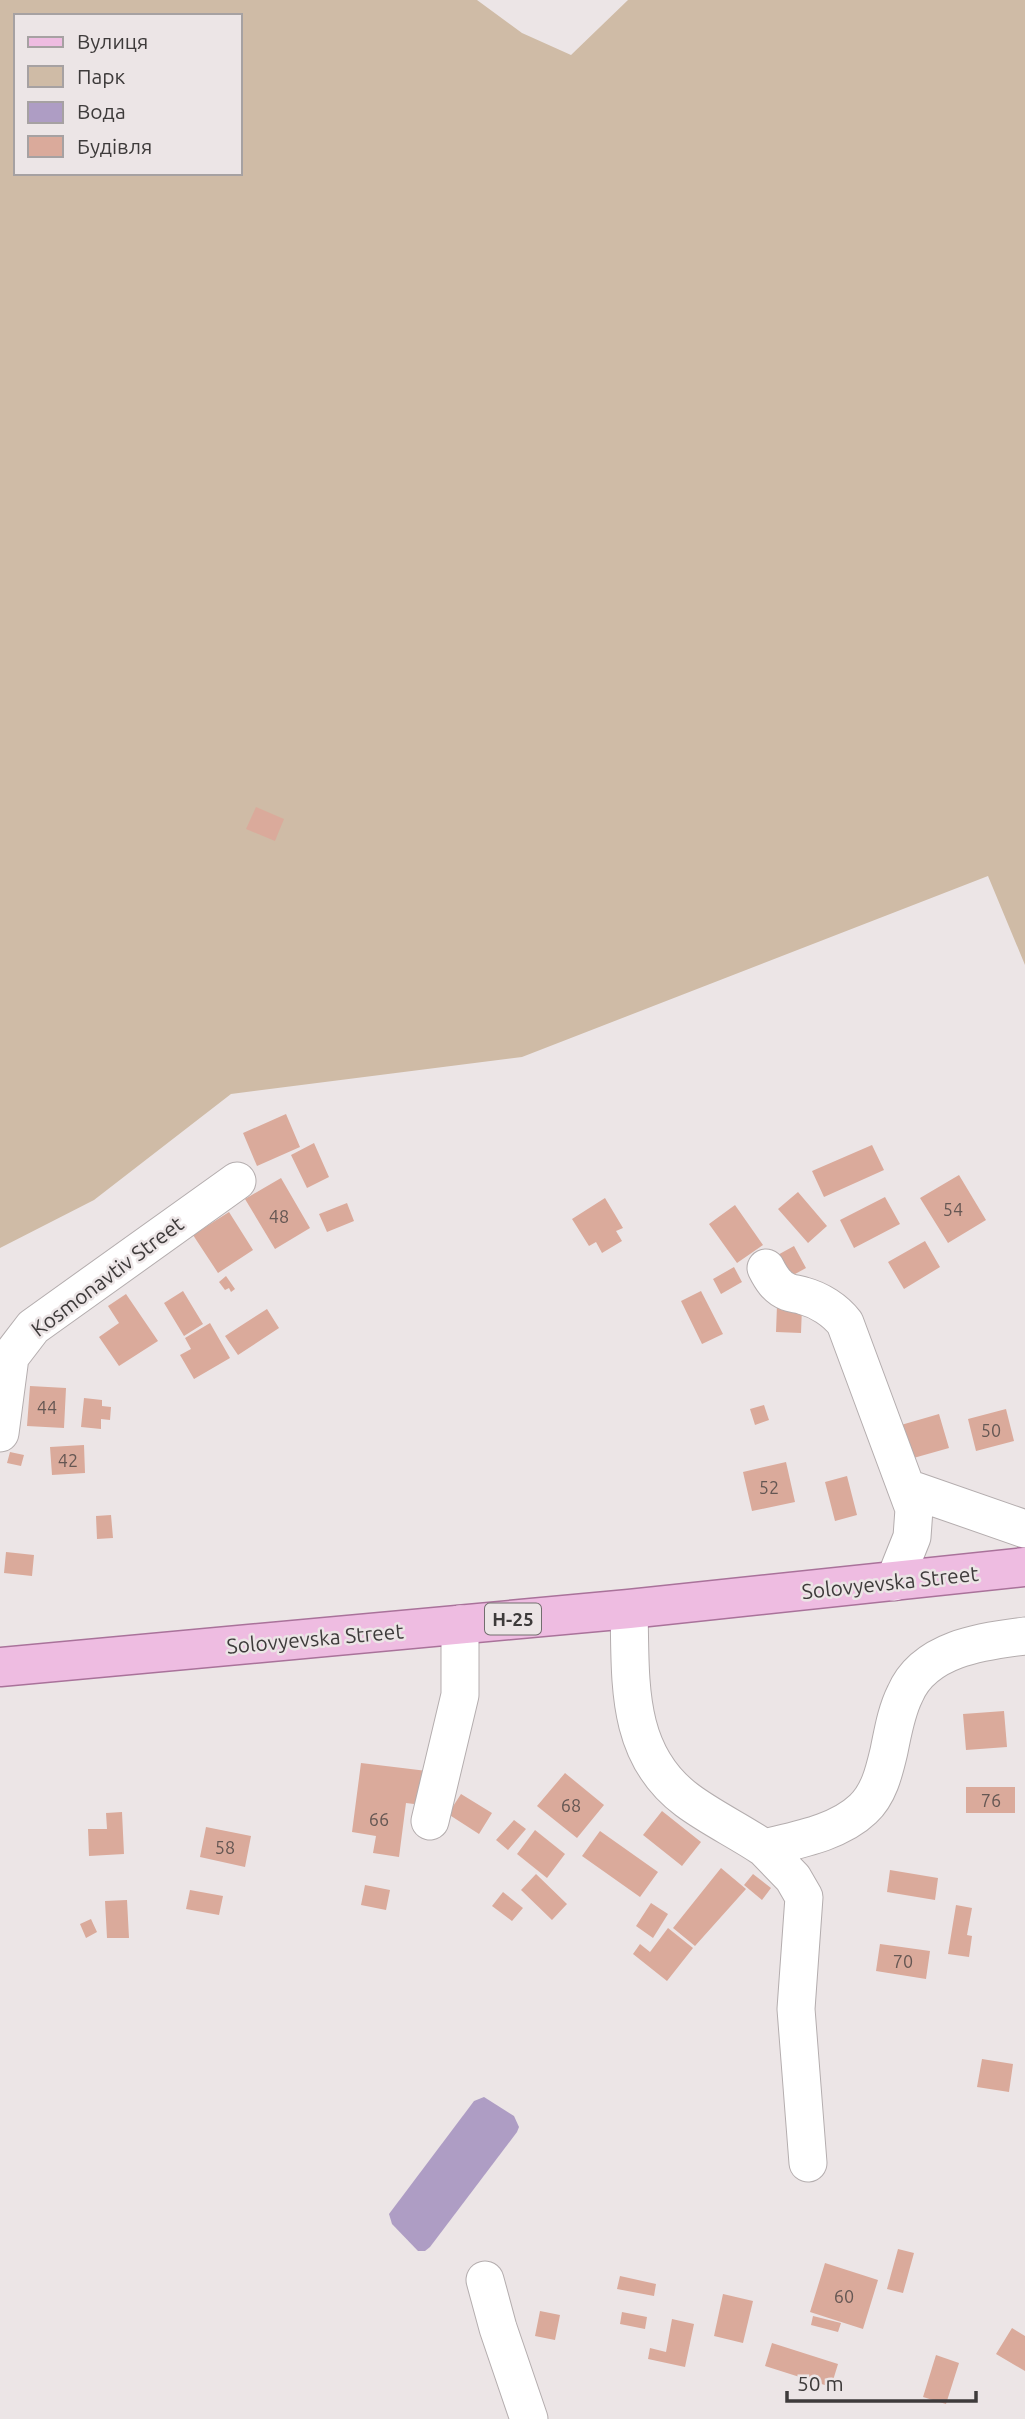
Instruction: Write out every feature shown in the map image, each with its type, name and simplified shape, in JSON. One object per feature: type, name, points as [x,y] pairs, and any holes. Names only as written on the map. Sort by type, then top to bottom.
[{"type":"main road","name":"Solovyevska Street","points":[[0,1667],[629,1609],[1025,1567]]},
{"type":"street","name":"Kosmonavtiv Street","points":[[0,1433],[10,1357],[33,1327],[237,1181]]},
{"type":"street","points":[[766,1269],[779,1287],[821,1303],[845,1323],[914,1509],[908,1550],[894,1582]]},
{"type":"street","points":[[907,1488],[1025,1529]]},
{"type":"street","points":[[629,1609],[632,1698],[642,1740],[651,1763],[669,1785],[688,1801],[764,1848],[793,1878],[804,1897],[796,2009],[808,2162]]},
{"type":"street","points":[[430,1821],[460,1695],[460,1624]]},
{"type":"street","points":[[764,1848],[826,1830],[863,1810],[880,1783],[905,1692],[919,1672],[939,1657],[967,1646],[1025,1636]]},
{"type":"street","points":[[485,2280],[529,2419]]},
{"type":"green space","points":[[0,0],[477,0],[522,33],[571,55],[628,0],[1025,0],[1025,965],[988,876],[522,1057],[231,1094],[94,1200],[0,1248]]},
{"type":"water","points":[[484,2097],[514,2116],[519,2127],[517,2132],[430,2247],[425,2251],[418,2251],[392,2224],[389,2214],[474,2101]]},
{"type":"building","points":[[256,807],[284,819],[275,841],[246,829]]},
{"type":"building","points":[[286,1114],[300,1147],[257,1166],[243,1133]]},
{"type":"building","points":[[314,1143],[329,1177],[307,1188],[291,1155]]},
{"type":"building","points":[[872,1145],[884,1170],[824,1197],[812,1171]]},
{"type":"building","points":[[959,1175],[986,1220],[948,1243],[920,1198]]},
{"type":"building","points":[[281,1178],[310,1228],[275,1249],[245,1199]]},
{"type":"building","points":[[798,1192],[827,1226],[808,1243],[778,1209]]},
{"type":"building","points":[[885,1197],[900,1224],[854,1248],[840,1220]]},
{"type":"building","points":[[605,1198],[623,1228],[616,1231],[622,1241],[602,1253],[596,1242],[589,1246],[572,1219]]},
{"type":"building","points":[[347,1203],[354,1221],[327,1232],[319,1214]]},
{"type":"building","points":[[735,1205],[763,1245],[737,1263],[709,1224]]},
{"type":"building","points":[[229,1212],[253,1250],[218,1273],[193,1235]]},
{"type":"building","points":[[925,1241],[940,1267],[904,1289],[888,1262]]},
{"type":"building","points":[[794,1246],[806,1268],[786,1279],[774,1257]]},
{"type":"building","points":[[734,1267],[742,1282],[721,1294],[713,1279]]},
{"type":"building","points":[[226,1276],[235,1289],[231,1292],[229,1288],[225,1290],[219,1282]]},
{"type":"building","points":[[183,1291],[203,1324],[184,1336],[164,1303]]},
{"type":"building","points":[[701,1291],[723,1334],[702,1344],[681,1301]]},
{"type":"building","points":[[126,1294],[158,1341],[119,1366],[99,1337],[119,1323],[108,1306]]},
{"type":"building","points":[[777,1305],[802,1307],[801,1333],[776,1332]]},
{"type":"building","points":[[267,1309],[279,1328],[238,1355],[225,1336]]},
{"type":"building","points":[[210,1323],[230,1358],[194,1379],[180,1355],[191,1349],[185,1338]]},
{"type":"building","points":[[30,1386],[66,1388],[64,1428],[27,1426]]},
{"type":"building","points":[[84,1398],[102,1400],[102,1406],[111,1407],[110,1420],[101,1419],[101,1429],[81,1427]]},
{"type":"building","points":[[764,1405],[769,1420],[755,1425],[750,1409]]},
{"type":"building","points":[[1006,1409],[1014,1441],[976,1451],[968,1419]]},
{"type":"building","points":[[939,1414],[949,1448],[910,1459],[901,1425]]},
{"type":"building","points":[[84,1445],[85,1473],[52,1475],[50,1447]]},
{"type":"building","points":[[10,1452],[24,1455],[21,1466],[7,1463]]},
{"type":"building","points":[[786,1462],[795,1502],[752,1511],[743,1472]]},
{"type":"building","points":[[847,1476],[857,1515],[835,1521],[825,1482]]},
{"type":"building","points":[[111,1515],[113,1538],[97,1539],[96,1516]]},
{"type":"building","points":[[6,1552],[34,1555],[32,1576],[4,1573]]},
{"type":"building","points":[[1004,1711],[1007,1747],[966,1750],[963,1714]]},
{"type":"building","points":[[361,1763],[427,1771],[422,1805],[406,1803],[399,1857],[373,1853],[376,1836],[352,1832]]},
{"type":"building","points":[[565,1773],[604,1805],[577,1838],[537,1806]]},
{"type":"building","points":[[966,1787],[1015,1787],[1015,1813],[966,1813]]},
{"type":"building","points":[[461,1794],[492,1813],[479,1834],[448,1814]]},
{"type":"building","points":[[662,1811],[701,1842],[682,1866],[643,1835]]},
{"type":"building","points":[[122,1812],[124,1854],[89,1856],[88,1829],[107,1829],[106,1813]]},
{"type":"building","points":[[514,1820],[526,1829],[508,1850],[496,1840]]},
{"type":"building","points":[[206,1827],[251,1836],[245,1867],[200,1857]]},
{"type":"building","points":[[535,1830],[565,1854],[547,1878],[517,1854]]},
{"type":"building","points":[[600,1831],[658,1872],[640,1897],[582,1856]]},
{"type":"building","points":[[721,1868],[746,1889],[695,1946],[673,1928]]},
{"type":"building","points":[[890,1870],[938,1878],[935,1900],[887,1892]]},
{"type":"building","points":[[536,1874],[567,1904],[552,1920],[521,1890]]},
{"type":"building","points":[[753,1874],[771,1888],[762,1900],[744,1885]]},
{"type":"building","points":[[365,1885],[390,1890],[386,1910],[361,1905]]},
{"type":"building","points":[[190,1890],[223,1896],[219,1915],[186,1909]]},
{"type":"building","points":[[503,1892],[523,1908],[512,1921],[492,1906]]},
{"type":"building","points":[[127,1900],[129,1938],[107,1938],[105,1901]]},
{"type":"building","points":[[651,1903],[668,1914],[653,1938],[636,1926]]},
{"type":"building","points":[[956,1905],[972,1908],[967,1935],[972,1936],[969,1957],[948,1954]]},
{"type":"building","points":[[91,1919],[97,1932],[86,1938],[80,1924]]},
{"type":"building","points":[[668,1928],[693,1948],[667,1981],[633,1954],[640,1944],[650,1952]]},
{"type":"building","points":[[880,1944],[930,1951],[926,1979],[876,1971]]},
{"type":"building","points":[[982,2059],[1013,2064],[1009,2092],[977,2087]]},
{"type":"building","points":[[898,2249],[914,2253],[903,2293],[887,2289]]},
{"type":"building","points":[[825,2263],[878,2280],[863,2329],[810,2312]]},
{"type":"building","points":[[620,2276],[656,2284],[654,2296],[617,2289]]},
{"type":"building","points":[[723,2294],[753,2301],[743,2343],[714,2336]]},
{"type":"building","points":[[540,2311],[560,2315],[555,2340],[535,2336]]},
{"type":"building","points":[[622,2312],[647,2317],[645,2329],[620,2324]]},
{"type":"building","points":[[813,2316],[841,2323],[838,2332],[811,2325]]},
{"type":"building","points":[[672,2319],[694,2324],[685,2367],[648,2359],[650,2348],[666,2352]]},
{"type":"building","points":[[1012,2328],[1025,2336],[1025,2371],[996,2354]]},
{"type":"building","points":[[772,2343],[838,2364],[831,2387],[765,2366]]},
{"type":"building","points":[[936,2355],[959,2363],[946,2404],[923,2397]]}]
